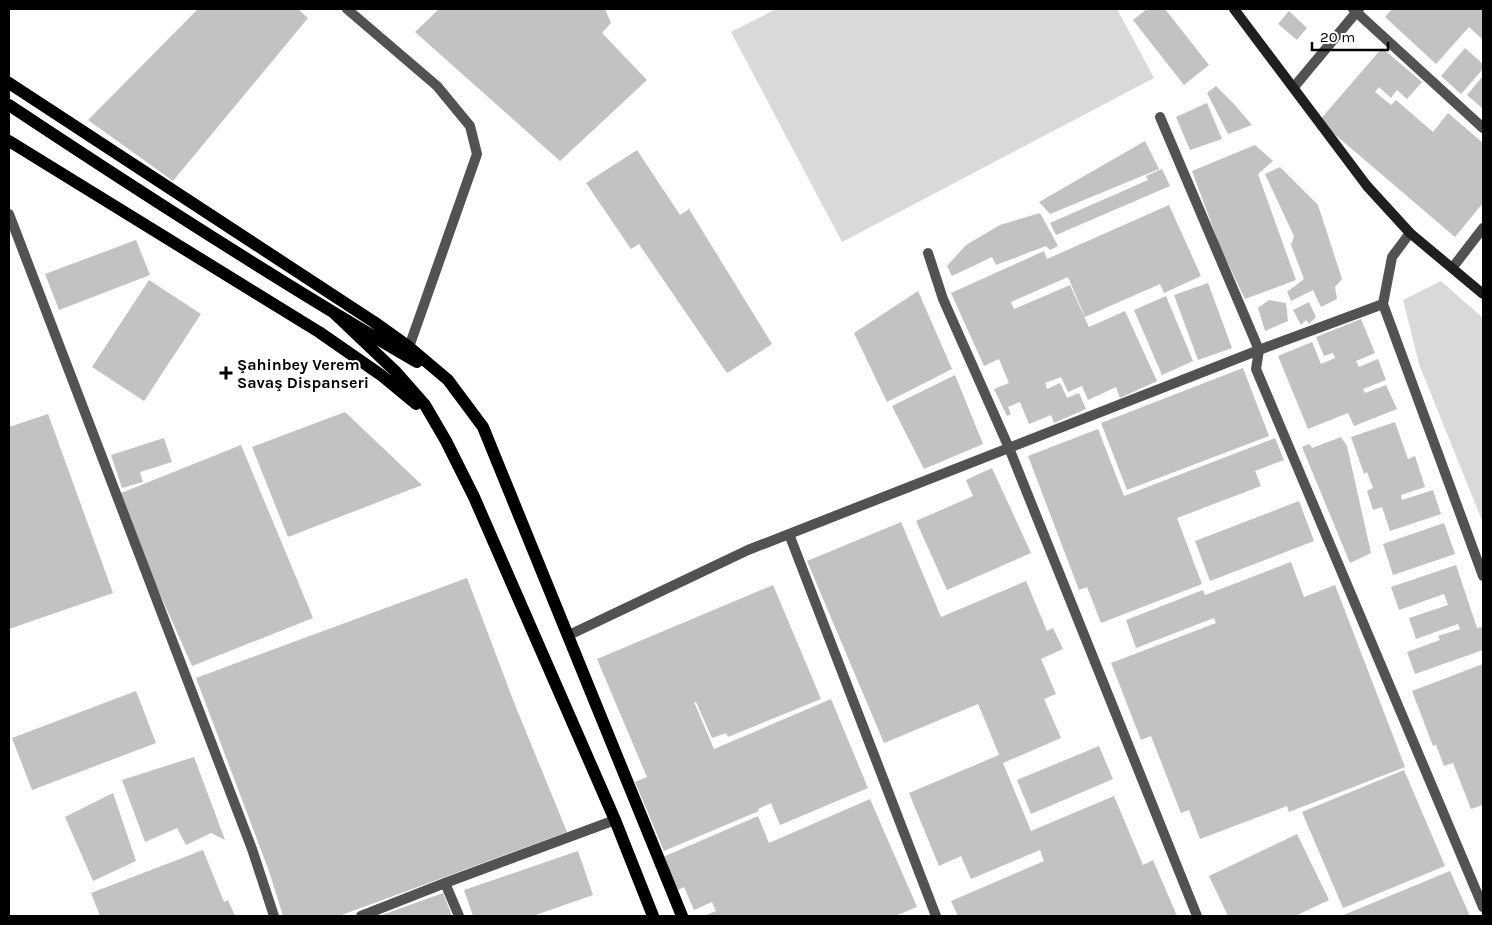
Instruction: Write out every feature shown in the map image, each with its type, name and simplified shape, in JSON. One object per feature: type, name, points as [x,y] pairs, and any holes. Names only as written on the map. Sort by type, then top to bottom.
[{"type":"main road","points":[[1234,9],[1367,186],[1410,233],[1483,294]]},
{"type":"main road","points":[[9,83],[409,347],[448,380],[483,427],[682,916]]},
{"type":"main road","points":[[9,105],[188,222],[334,314],[448,380]]},
{"type":"main road","points":[[9,142],[319,332],[381,375],[416,404],[446,441]]},
{"type":"main road","points":[[334,314],[395,371],[425,405],[446,441],[474,497],[615,820],[653,916]]},
{"type":"street","points":[[347,9],[437,86],[470,126],[477,154],[409,347]]},
{"type":"street","points":[[1294,87],[1356,10],[1483,128]]},
{"type":"street","points":[[1160,117],[1259,350],[1256,369],[1483,907]]},
{"type":"street","points":[[9,214],[252,849],[274,916]]},
{"type":"street","points":[[1453,267],[1483,228]]},
{"type":"street","points":[[1410,233],[1392,256],[1383,304],[1483,576]]},
{"type":"street","points":[[928,253],[943,299],[1010,448],[1197,916]]},
{"type":"street","points":[[569,635],[748,550],[1259,350],[1383,304]]},
{"type":"street","points":[[789,534],[936,916]]},
{"type":"street","points":[[361,916],[615,820]]},
{"type":"street","points":[[445,883],[459,916]]},
{"type":"shaded area","points":[[776,9],[1117,9],[1154,78],[842,242],[731,32]]},
{"type":"shaded area","points":[[1441,281],[1483,318],[1483,523],[1419,364],[1403,300]]},
{"type":"building","points":[[198,9],[298,9],[308,18],[173,181],[88,120]]},
{"type":"building","points":[[439,9],[605,9],[611,23],[602,33],[647,80],[560,161],[415,32]]},
{"type":"building","points":[[1147,9],[1165,9],[1209,65],[1184,85],[1133,20]]},
{"type":"building","points":[[1392,9],[1483,9],[1483,40],[1469,27],[1436,64],[1385,17]]},
{"type":"building","points":[[1289,11],[1307,28],[1297,40],[1278,24]]},
{"type":"building","points":[[1382,48],[1422,82],[1407,99],[1397,90],[1391,98],[1379,87],[1375,92],[1391,105],[1396,100],[1433,132],[1448,113],[1483,143],[1483,203],[1455,237],[1319,121]]},
{"type":"building","points":[[1465,48],[1483,64],[1483,69],[1461,94],[1441,76]]},
{"type":"building","points":[[1483,76],[1483,107],[1482,108],[1467,95]]},
{"type":"building","points":[[1216,86],[1252,125],[1228,134],[1207,93]]},
{"type":"building","points":[[1207,103],[1222,139],[1190,150],[1176,117]]},
{"type":"building","points":[[1145,141],[1159,169],[1050,214],[1039,202]]},
{"type":"building","points":[[1255,145],[1273,161],[1258,174],[1296,280],[1245,299],[1221,249],[1192,171]]},
{"type":"building","points":[[637,150],[680,215],[689,209],[772,344],[727,373],[639,244],[631,249],[586,183]]},
{"type":"building","points":[[1280,167],[1318,205],[1342,279],[1335,287],[1337,299],[1321,307],[1313,290],[1291,301],[1287,292],[1304,279],[1291,245],[1294,236],[1265,174]]},
{"type":"building","points":[[1162,169],[1170,186],[1056,235],[1050,223],[1148,180],[1146,176]]},
{"type":"building","points":[[1169,205],[1201,276],[1164,293],[1160,284],[1085,317],[1068,277],[1011,302],[1014,309],[1070,285],[1089,327],[1125,311],[1157,381],[1120,398],[1116,387],[1088,400],[1082,386],[1068,392],[1061,377],[1045,383],[1047,389],[1060,383],[1067,398],[1079,393],[1086,409],[1054,423],[1051,415],[1029,424],[1020,402],[1008,407],[1011,414],[1007,416],[994,389],[1009,383],[999,359],[984,366],[951,293],[1044,251],[1047,259]]},
{"type":"building","points":[[1040,213],[1058,246],[1050,250],[1046,246],[996,265],[992,257],[952,276],[947,266],[966,245],[1000,225]]},
{"type":"building","points":[[136,240],[150,275],[59,310],[45,274]]},
{"type":"building","points":[[149,280],[201,314],[144,401],[92,367]]},
{"type":"building","points":[[1208,283],[1232,348],[1198,360],[1174,295]]},
{"type":"building","points":[[918,291],[952,369],[887,402],[854,333]]},
{"type":"building","points":[[1166,296],[1193,361],[1162,375],[1134,310]]},
{"type":"building","points":[[1269,300],[1286,303],[1288,321],[1265,331],[1258,308]]},
{"type":"building","points":[[1309,302],[1316,317],[1309,324],[1306,320],[1301,325],[1293,310]]},
{"type":"building","points":[[1361,319],[1375,353],[1356,361],[1359,367],[1378,359],[1386,380],[1363,389],[1365,393],[1386,385],[1397,409],[1354,426],[1348,413],[1308,429],[1278,356],[1312,342],[1321,364],[1335,358],[1333,353],[1324,356],[1316,337]]},
{"type":"building","points":[[1243,368],[1269,436],[1127,490],[1101,423]]},
{"type":"building","points":[[955,375],[983,444],[924,469],[892,406]]},
{"type":"building","points":[[345,412],[422,485],[288,537],[252,447]]},
{"type":"building","points":[[48,414],[113,593],[9,629],[9,427]]},
{"type":"building","points":[[1395,422],[1408,459],[1415,456],[1425,487],[1401,495],[1402,500],[1433,490],[1441,514],[1390,531],[1382,507],[1373,510],[1367,491],[1373,488],[1367,472],[1364,474],[1351,437]]},
{"type":"building","points":[[1098,429],[1124,496],[1275,438],[1284,460],[1255,471],[1261,486],[1177,518],[1202,584],[1101,623],[1087,587],[1079,590],[1028,456]]},
{"type":"building","points":[[1341,437],[1347,446],[1371,553],[1350,563],[1302,447],[1309,444],[1312,448]]},
{"type":"building","points":[[164,438],[172,462],[140,472],[143,482],[122,488],[111,455]]},
{"type":"building","points":[[241,445],[313,618],[192,666],[116,495]]},
{"type":"building","points":[[992,468],[1031,553],[947,590],[916,521],[973,496],[966,480]]},
{"type":"building","points":[[1299,501],[1314,541],[1210,581],[1195,541]]},
{"type":"building","points":[[901,522],[941,617],[1026,581],[1047,631],[1053,628],[1063,649],[1041,659],[1056,694],[1044,699],[1061,738],[1003,763],[1031,831],[1114,796],[1143,865],[1153,860],[1177,916],[958,916],[951,901],[1044,861],[1040,850],[971,879],[961,856],[939,866],[909,793],[999,755],[978,704],[884,743],[807,561]]},
{"type":"building","points":[[1444,523],[1455,554],[1393,575],[1383,544]]},
{"type":"building","points":[[1291,562],[1304,597],[1335,585],[1405,767],[1289,812],[1287,806],[1200,839],[1189,810],[1181,813],[1151,736],[1141,740],[1111,663],[1216,623],[1214,618],[1136,648],[1126,620],[1203,590],[1205,595]]},
{"type":"building","points":[[1456,565],[1477,628],[1482,627],[1483,630],[1483,650],[1415,674],[1407,652],[1440,640],[1438,636],[1460,629],[1458,624],[1416,639],[1409,618],[1448,605],[1444,594],[1399,610],[1391,587]]},
{"type":"building","points":[[467,578],[515,705],[567,832],[339,916],[283,916],[269,871],[196,678]]},
{"type":"building","points":[[773,585],[821,699],[728,737],[726,733],[712,738],[696,702],[694,702],[714,749],[831,699],[868,788],[780,825],[771,803],[758,809],[759,811],[664,851],[635,782],[647,777],[597,659]]},
{"type":"building","points":[[1483,664],[1483,805],[1471,809],[1453,763],[1444,766],[1436,745],[1433,746],[1412,691]]},
{"type":"building","points":[[136,691],[156,743],[32,790],[12,738]]},
{"type":"building","points":[[1099,746],[1113,779],[1031,814],[1017,780]]},
{"type":"building","points":[[194,757],[225,840],[211,833],[186,845],[177,828],[145,842],[122,780]]},
{"type":"building","points":[[1404,770],[1445,866],[1343,908],[1302,812]]},
{"type":"building","points":[[113,793],[136,861],[93,881],[65,817]]},
{"type":"building","points":[[870,799],[917,907],[895,916],[704,916],[716,911],[712,902],[694,910],[684,887],[678,890],[663,857],[758,816],[769,843]]},
{"type":"building","points":[[1297,834],[1329,900],[1295,916],[1228,916],[1209,876]]},
{"type":"building","points":[[203,850],[224,902],[228,900],[235,916],[100,916],[91,893]]},
{"type":"building","points":[[578,851],[593,895],[533,916],[473,916],[464,890]]},
{"type":"building","points":[[1450,871],[1470,916],[1341,916]]},
{"type":"building","points":[[443,893],[452,916],[379,916]]},
{"type":"place","name":"Şahinbey Verem Savaş Dispanseri","points":[[226,373]]}]
